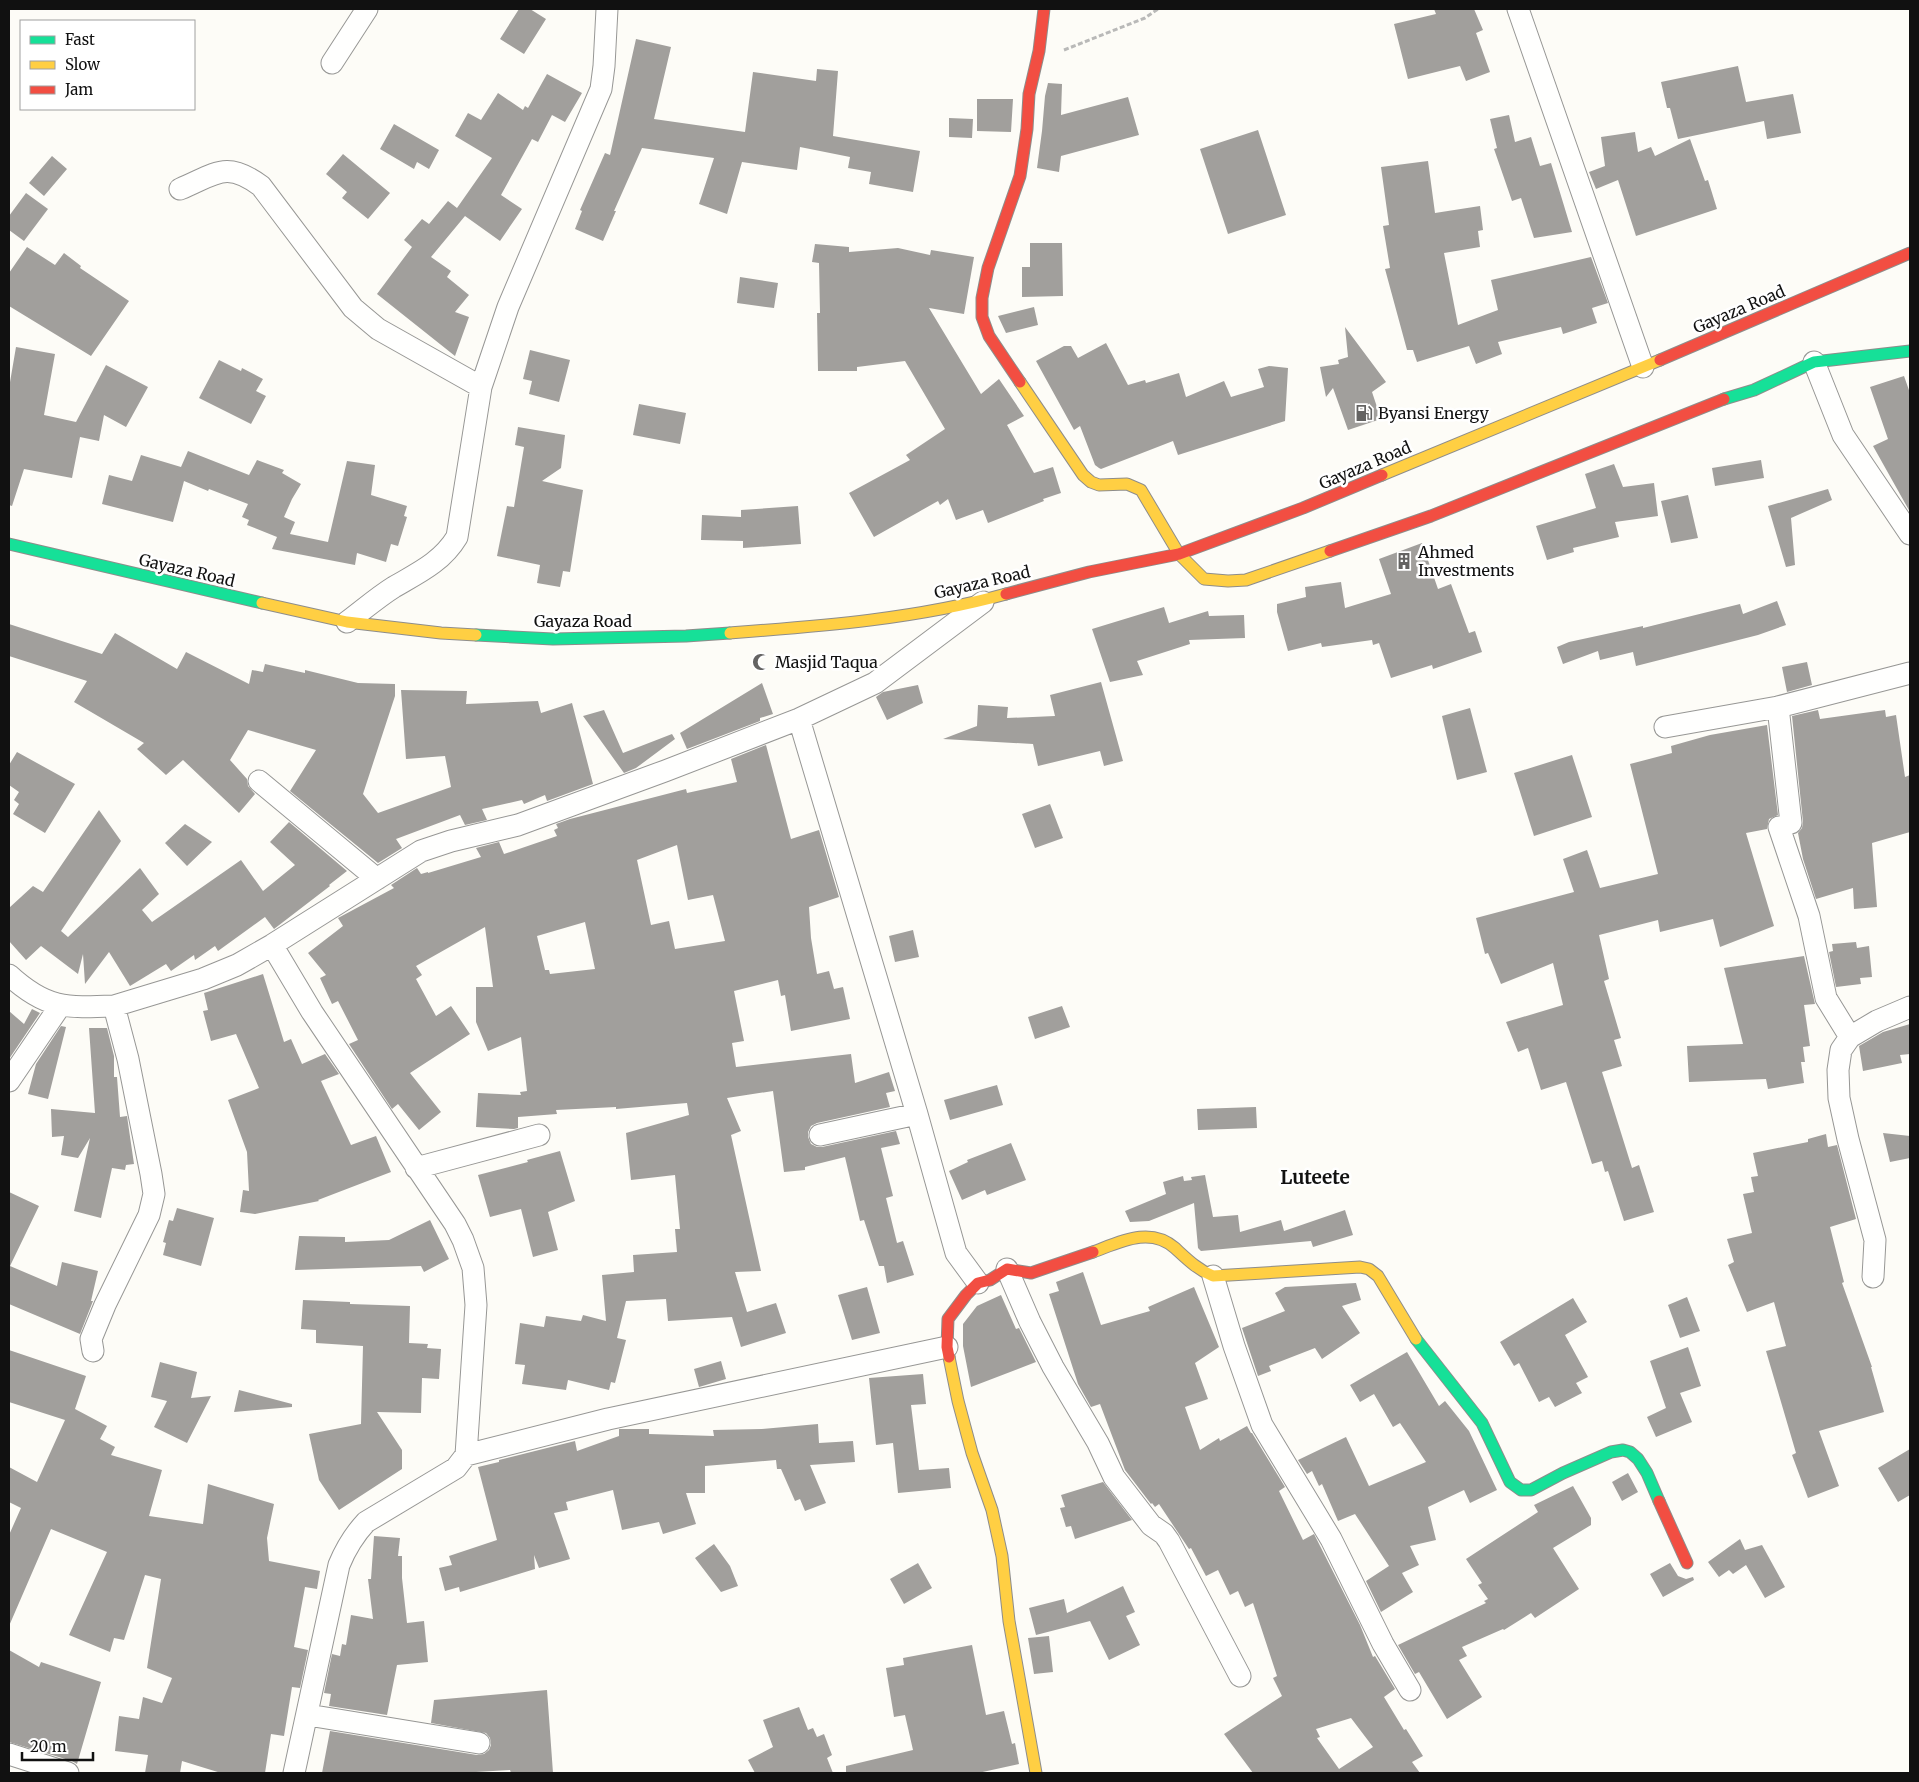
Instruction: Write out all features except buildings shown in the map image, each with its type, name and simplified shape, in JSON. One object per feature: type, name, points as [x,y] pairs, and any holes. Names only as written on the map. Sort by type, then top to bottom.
[{"type":"street","points":[[332,62],[367,9]]},
{"type":"street","points":[[348,622],[386,593],[433,565],[450,550],[457,538],[482,387],[508,308],[601,89],[608,9]]},
{"type":"street","points":[[1044,9],[1039,51],[1029,94],[1027,129],[1020,176],[988,268],[982,298],[982,317],[989,336],[1083,475],[1090,482],[1099,486],[1136,485],[1141,490],[1179,554],[1204,579],[1228,582],[1246,580],[1431,516],[1722,400],[1754,390],[1814,362],[1910,351]]},
{"type":"street","points":[[1518,9],[1643,367]]},
{"type":"street","points":[[180,189],[228,170],[239,172],[249,178],[261,186],[353,308],[364,319],[399,342],[482,387]]},
{"type":"street","name":"Gayaza Road","points":[[9,544],[170,583],[348,622],[441,633],[543,638],[686,636],[883,619],[986,600],[1089,572],[1179,554],[1303,508],[1643,367],[1910,253]]},
{"type":"street","points":[[1814,362],[1843,435],[1910,534]]},
{"type":"street","points":[[9,975],[30,992],[50,1003],[60,1006],[114,1006],[203,979],[237,965],[272,945],[421,851],[450,841],[518,825],[665,771],[799,719],[875,683],[986,600]]},
{"type":"street","points":[[1665,727],[1778,707],[1910,673]]},
{"type":"street","points":[[1778,707],[1785,825],[1809,916],[1826,998],[1850,1037]]},
{"type":"street","points":[[799,719],[917,1114],[956,1253],[978,1283]]},
{"type":"street","points":[[259,781],[377,878]]},
{"type":"street","points":[[272,945],[312,1012],[455,1224],[473,1268],[476,1304],[466,1455],[456,1468],[366,1522],[355,1534],[345,1550],[339,1565],[294,1773]]},
{"type":"street","points":[[9,1081],[60,1006]]},
{"type":"street","points":[[93,1351],[91,1339],[105,1305],[150,1215],[154,1194],[152,1174],[128,1059],[114,1006]]},
{"type":"street","points":[[1873,1277],[1875,1240],[1839,1098],[1838,1070],[1841,1050],[1850,1037],[1877,1021],[1910,1007]]},
{"type":"street","points":[[820,1135],[917,1114]]},
{"type":"street","points":[[416,1168],[539,1135]]},
{"type":"street","points":[[1036,1773],[1009,1621],[1002,1556],[992,1510],[965,1427],[947,1347],[948,1319],[966,1295],[978,1283],[990,1280],[1007,1269],[1031,1273],[1132,1238],[1153,1236],[1171,1244],[1198,1268],[1213,1276],[1360,1267],[1369,1269],[1378,1276],[1412,1333],[1482,1423],[1510,1482],[1521,1490],[1532,1490],[1563,1473],[1611,1452],[1623,1450],[1630,1452],[1638,1459],[1647,1473],[1687,1563]]},
{"type":"street","points":[[1007,1269],[1030,1322],[1053,1367],[1098,1443],[1114,1477],[1151,1525],[1164,1534],[1169,1541],[1240,1676]]},
{"type":"street","points":[[1213,1276],[1237,1354],[1262,1425],[1331,1539],[1383,1644],[1410,1690]]},
{"type":"street","points":[[466,1455],[608,1419],[947,1347]]},
{"type":"street","points":[[308,1714],[479,1743]]},
{"type":"street","points":[[9,1754],[68,1773]]},
{"type":"path","points":[[1039,51],[1062,51],[1145,18],[1158,9]]},
{"type":"traffic: fast","points":[[1724,399],[1754,390],[1814,362],[1910,351]]},
{"type":"traffic: fast","points":[[9,544],[262,603]]},
{"type":"traffic: fast","points":[[476,635],[553,639],[686,636],[730,633]]},
{"type":"traffic: fast","points":[[1416,1339],[1482,1423],[1510,1482],[1521,1490],[1531,1490],[1563,1473],[1611,1452],[1623,1450],[1630,1452],[1638,1459],[1647,1473],[1659,1501]]},
{"type":"traffic: slow","points":[[1382,475],[1660,360]]},
{"type":"traffic: slow","points":[[1020,382],[1083,475],[1091,482],[1099,485],[1127,484],[1141,490],[1179,554],[1204,579],[1246,580],[1330,551]]},
{"type":"traffic: slow","points":[[730,633],[869,620],[938,610],[1006,594]]},
{"type":"traffic: slow","points":[[262,603],[347,622],[441,633],[476,635]]},
{"type":"traffic: slow","points":[[1093,1252],[1124,1241],[1145,1237],[1165,1241],[1188,1260],[1213,1276],[1360,1267],[1369,1269],[1378,1276],[1416,1339]]},
{"type":"traffic: slow","points":[[949,1357],[958,1401],[972,1453],[992,1510],[1002,1556],[1009,1621],[1036,1773]]},
{"type":"traffic: jam","points":[[1020,382],[989,336],[982,317],[982,298],[988,268],[1020,176],[1027,129],[1029,94],[1039,51],[1044,9]]},
{"type":"traffic: jam","points":[[1660,360],[1910,253]]},
{"type":"traffic: jam","points":[[1330,551],[1431,516],[1724,399]]},
{"type":"traffic: jam","points":[[1006,594],[1089,572],[1179,554],[1303,508],[1382,475]]},
{"type":"traffic: jam","points":[[949,1357],[947,1347],[948,1319],[966,1295],[978,1283],[990,1280],[1007,1269],[1031,1273],[1093,1252]]},
{"type":"traffic: jam","points":[[1659,1501],[1687,1563]]},
{"type":"place","name":"Byansi Energy","points":[[1364,413]]},
{"type":"place","name":"Ahmed Investments","points":[[1404,561]]},
{"type":"place","name":"Masjid Taqua","points":[[761,662]]},
{"type":"district","name":"Luteete","points":[[1315,1177]]}]
